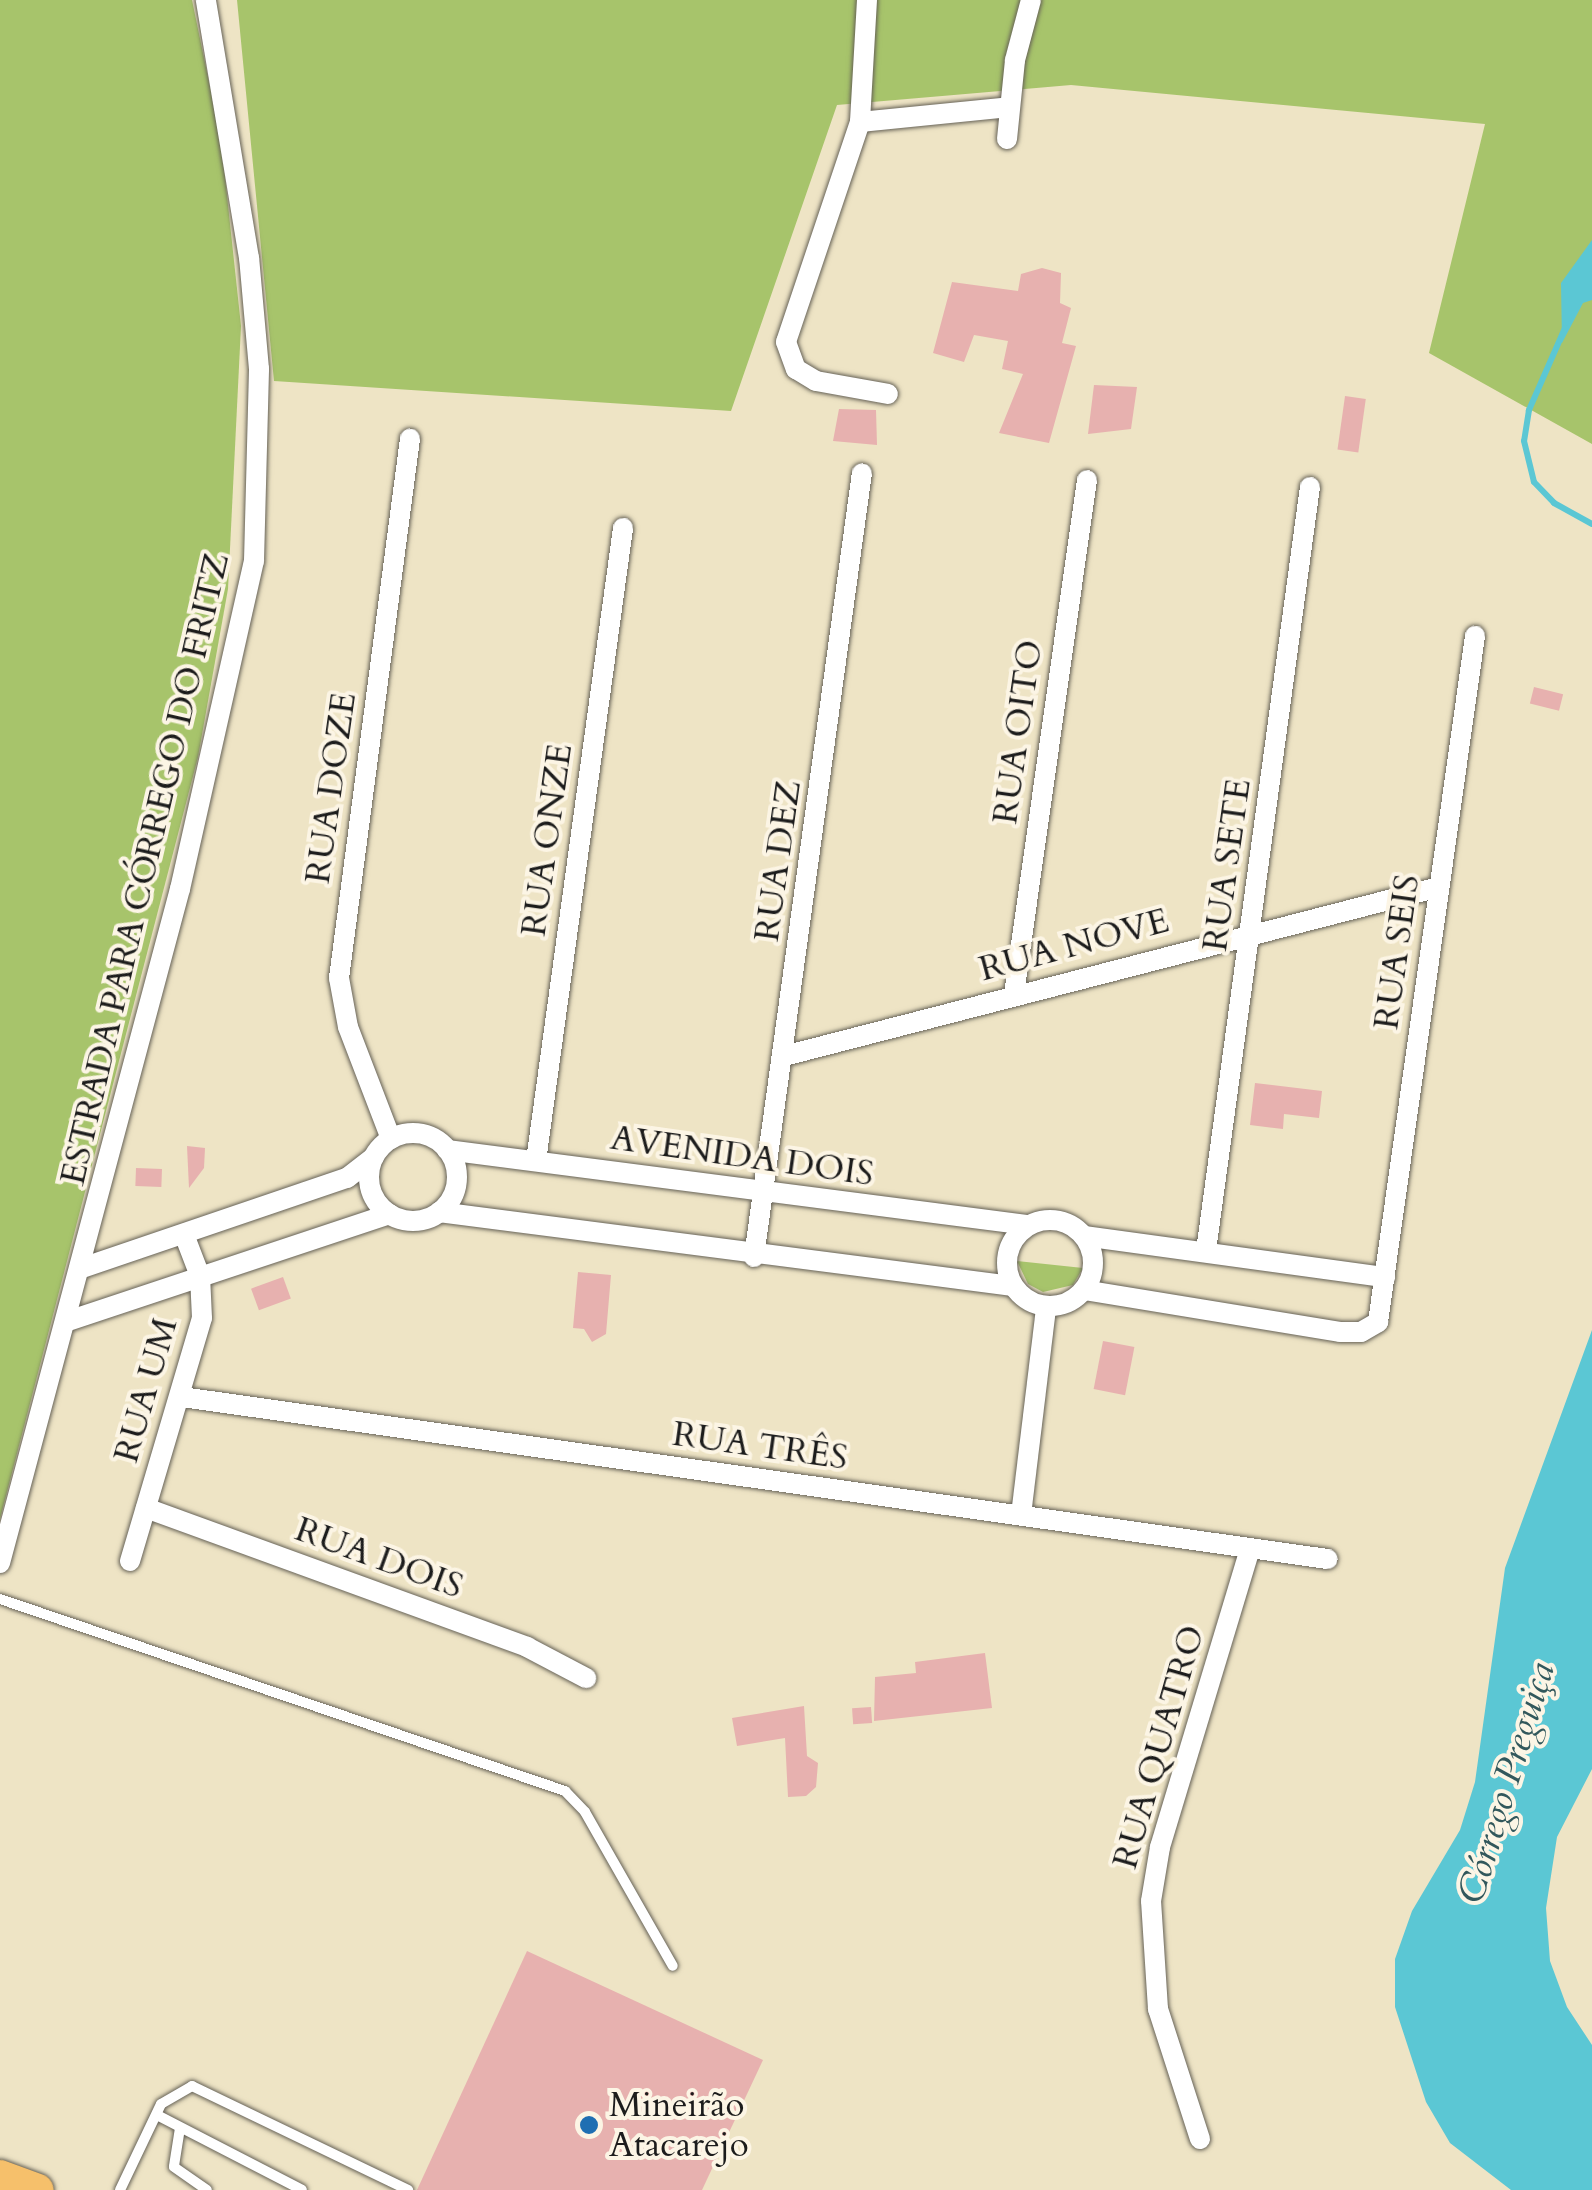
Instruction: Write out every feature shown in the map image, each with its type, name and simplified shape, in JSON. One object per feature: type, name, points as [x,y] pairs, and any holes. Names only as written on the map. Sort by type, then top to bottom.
[{"type":"main road","points":[[0,2176],[38,2190]]},
{"type":"street","name":"ESTRADA PARA CÓRREGO DO FRITZ","points":[[0,1563],[68,1321],[180,889],[254,562],[260,369],[246,239],[206,0]]},
{"type":"street","points":[[867,0],[860,122],[786,342],[796,369],[816,381],[888,394]]},
{"type":"street","points":[[1007,139],[1032,0]]},
{"type":"street","points":[[860,122],[1010,107]]},
{"type":"street","name":"RUA DOZE","points":[[391,1139],[348,1028],[339,978],[410,439]]},
{"type":"street","name":"RUA DEZ","points":[[754,1256],[862,473]]},
{"type":"street","name":"RUA OITO","points":[[1014,994],[1087,480]]},
{"type":"street","name":"RUA SETE","points":[[1206,1251],[1310,487]]},
{"type":"street","name":"RUA ONZE","points":[[536,1161],[622,528]]},
{"type":"street","name":"RUA SEIS","points":[[1385,1276],[1475,636]]},
{"type":"street","name":"RUA NOVE","points":[[784,1056],[1252,932],[1439,888]]},
{"type":"street","name":"AVENIDA DOIS","points":[[391,1139],[427,1136],[448,1150],[1028,1225],[1052,1219],[1084,1236],[1385,1276]]},
{"type":"street","points":[[82,1268],[347,1178],[391,1139]]},
{"type":"street","points":[[439,1212],[456,1185],[448,1150]]},
{"type":"street","points":[[374,1156],[371,1191],[390,1214]]},
{"type":"street","points":[[68,1321],[390,1214],[420,1220],[439,1212],[754,1256],[1013,1286],[1046,1306],[1067,1303],[1084,1290],[1094,1259],[1084,1236]]},
{"type":"street","points":[[1013,1286],[1007,1254],[1028,1225]]},
{"type":"street","name":"RUA UM","points":[[130,1561],[182,1397],[202,1318],[200,1276],[185,1236]]},
{"type":"street","points":[[1084,1290],[1361,1332],[1378,1322],[1385,1276]]},
{"type":"street","points":[[1021,1515],[1046,1306]]},
{"type":"street","name":"RUA TRÊS","points":[[182,1397],[1328,1560]]},
{"type":"street","name":"RUA DOIS","points":[[146,1508],[527,1647],[586,1678]]},
{"type":"street","name":"RUA QUATRO","points":[[1200,2138],[1158,2008],[1150,1901],[1160,1848],[1250,1549]]},
{"type":"lane","points":[[0,1599],[565,1791],[585,1812],[673,1966]]},
{"type":"lane","points":[[120,2190],[157,2115],[180,2090],[208,2088],[408,2190]]},
{"type":"lane","points":[[157,2115],[302,2190]]},
{"type":"lane","points":[[180,2128],[174,2167],[208,2190]]},
{"type":"green space","points":[[0,0],[192,0],[221,140],[241,326],[228,589],[198,757],[0,1519]]},
{"type":"green space","points":[[237,0],[1592,0],[1592,444],[1429,353],[1485,124],[1071,85],[837,105],[731,411],[274,381]]},
{"type":"green space","points":[[1017,1261],[1083,1268],[1073,1285],[1043,1292],[1028,1284]]},
{"type":"water","points":[[1592,240],[1592,300],[1583,303],[1562,343],[1561,283]]},
{"type":"water","points":[[1592,1330],[1592,1769],[1557,1837],[1546,1908],[1550,1961],[1567,2007],[1592,2045],[1592,2190],[1511,2190],[1450,2143],[1426,2102],[1395,2007],[1395,1959],[1412,1911],[1460,1830],[1475,1782],[1505,1568]]},
{"type":"building","points":[[1042,268],[1061,273],[1060,303],[1071,308],[1062,343],[1076,346],[1049,443],[999,433],[1023,374],[1002,369],[1008,341],[974,335],[964,362],[933,353],[952,282],[1018,291],[1021,274]]},
{"type":"building","points":[[1094,385],[1137,387],[1131,429],[1088,434]]},
{"type":"building","points":[[1345,396],[1366,399],[1358,452],[1337,449]]},
{"type":"building","points":[[839,409],[876,410],[877,445],[833,441]]},
{"type":"building","points":[[1534,687],[1563,694],[1559,711],[1530,703]]},
{"type":"building","points":[[1255,1083],[1322,1091],[1319,1118],[1284,1114],[1283,1129],[1250,1125]]},
{"type":"building","points":[[187,1146],[205,1148],[204,1168],[189,1188]]},
{"type":"building","points":[[136,1168],[162,1169],[161,1187],[135,1186]]},
{"type":"building","points":[[578,1272],[611,1275],[606,1334],[592,1342],[584,1329],[573,1328]]},
{"type":"building","points":[[283,1277],[291,1299],[259,1310],[251,1289]]},
{"type":"building","points":[[1103,1341],[1134,1347],[1125,1395],[1094,1389]]},
{"type":"building","points":[[985,1653],[992,1708],[874,1721],[875,1677],[916,1673],[915,1662]]},
{"type":"building","points":[[804,1706],[807,1756],[818,1763],[816,1787],[806,1796],[788,1797],[785,1738],[737,1746],[732,1718]]},
{"type":"building","points":[[871,1707],[872,1723],[853,1724],[852,1708]]},
{"type":"building","name":"Mineirão Atacarejo","points":[[527,1951],[763,2060],[702,2190],[417,2190]]},
{"type":"waterway","name":"Córrego Preguiça","points":[[1565,328],[1529,410],[1524,441],[1534,482],[1554,503],[1592,524]]},
{"type":"place","name":"Mineirão Atacarejo","points":[[589,2125]]}]
